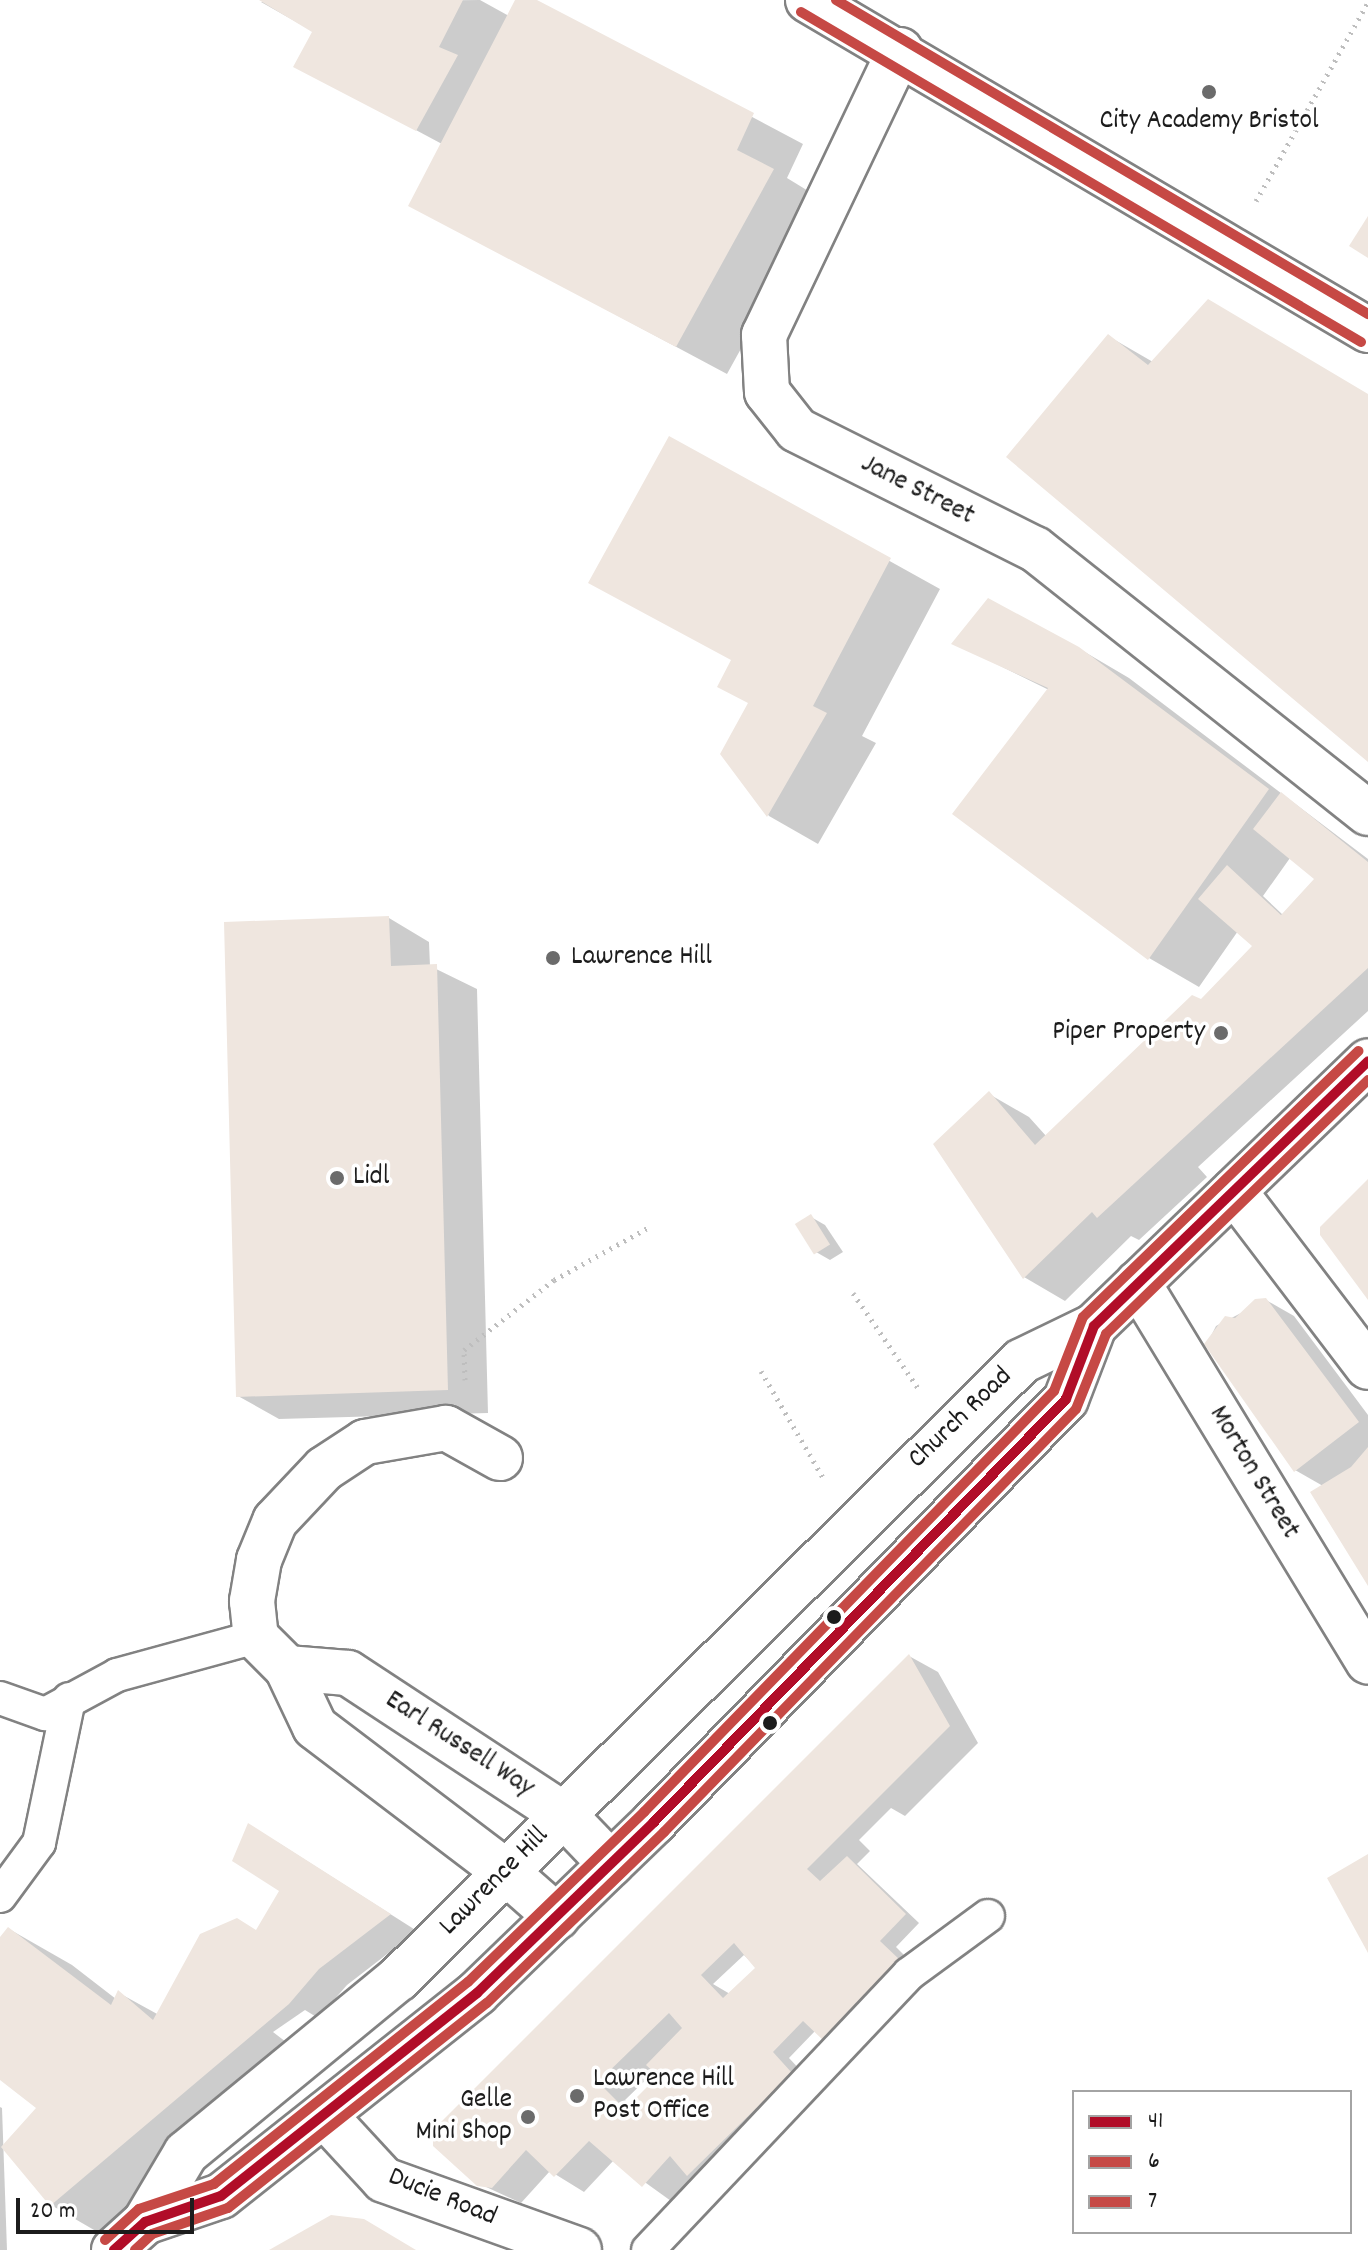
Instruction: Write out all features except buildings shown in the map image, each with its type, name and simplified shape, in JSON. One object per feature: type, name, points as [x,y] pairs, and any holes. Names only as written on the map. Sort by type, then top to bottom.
[{"type":"street","points":[[808,0],[900,50],[1228,251],[1368,330]]},
{"type":"street","name":"Jane Street","points":[[900,50],[764,335],[767,392],[797,430],[1035,549],[1368,813]]},
{"type":"street","name":"Church Road","points":[[844,1535],[1022,1361],[1094,1326],[1368,1061]]},
{"type":"street","points":[[1234,1191],[1368,1367]]},
{"type":"street","name":"Morton Street","points":[[1138,1283],[1368,1662]]},
{"type":"street","name":"Church Road","points":[[878,1591],[1066,1399],[1094,1326]]},
{"type":"street","points":[[500,1458],[446,1428],[365,1442],[304,1485],[275,1521],[259,1560],[252,1601],[256,1637],[287,1668],[315,1727],[506,1872],[557,1917]]},
{"type":"street","name":"Lawrence Hill","points":[[129,2236],[186,2153],[373,2001],[844,1535]]},
{"type":"street","name":"Lawrence Hill","points":[[129,2236],[221,2196],[477,1993],[611,1864],[878,1591]]},
{"type":"street","name":"Earl Russell Way","points":[[287,1668],[348,1673],[563,1814],[611,1864]]},
{"type":"street","name":"Ducie Road","points":[[324,2115],[384,2180],[579,2250]]},
{"type":"lane","points":[[0,1698],[45,1714],[117,1675],[256,1637]]},
{"type":"lane","points":[[0,1896],[39,1843],[69,1699]]},
{"type":"lane","points":[[648,2250],[909,1974],[988,1916]]},
{"type":"path","points":[[1228,251],[1368,2]]},
{"type":"path","points":[[446,1428],[466,1393],[464,1350],[554,1280],[651,1226]]},
{"type":"path","points":[[853,1293],[925,1398]]},
{"type":"path","points":[[761,1371],[831,1492]]},
{"type":"transit line","name":"7","points":[[836,0],[1368,314]]},
{"type":"transit line","name":"6","points":[[801,12],[1361,342]]},
{"type":"transit line","name":"7","points":[[105,2240],[139,2209],[214,2184],[468,1982],[644,1812],[1054,1391],[1083,1317],[1358,1051]]},
{"type":"transit line","name":"41","points":[[114,2250],[145,2222],[221,2196],[477,1993],[654,1822],[1066,1399],[1094,1326],[1368,1061]]},
{"type":"transit line","name":"6","points":[[135,2250],[152,2234],[228,2208],[487,2003],[664,1832],[1076,1409],[1106,1334],[1368,1080]]},
{"type":"place","name":"City Academy Bristol","points":[[1209,92]]},
{"type":"place","name":"Lawrence Hill","points":[[553,958]]},
{"type":"place","name":"Piper Property","points":[[1221,1033]]},
{"type":"place","name":"Lidl","points":[[337,1178]]},
{"type":"place","name":"Lawrence Hill Post Office","points":[[577,2096]]},
{"type":"place","name":"Gelle Mini Shop","points":[[528,2117]]}]
